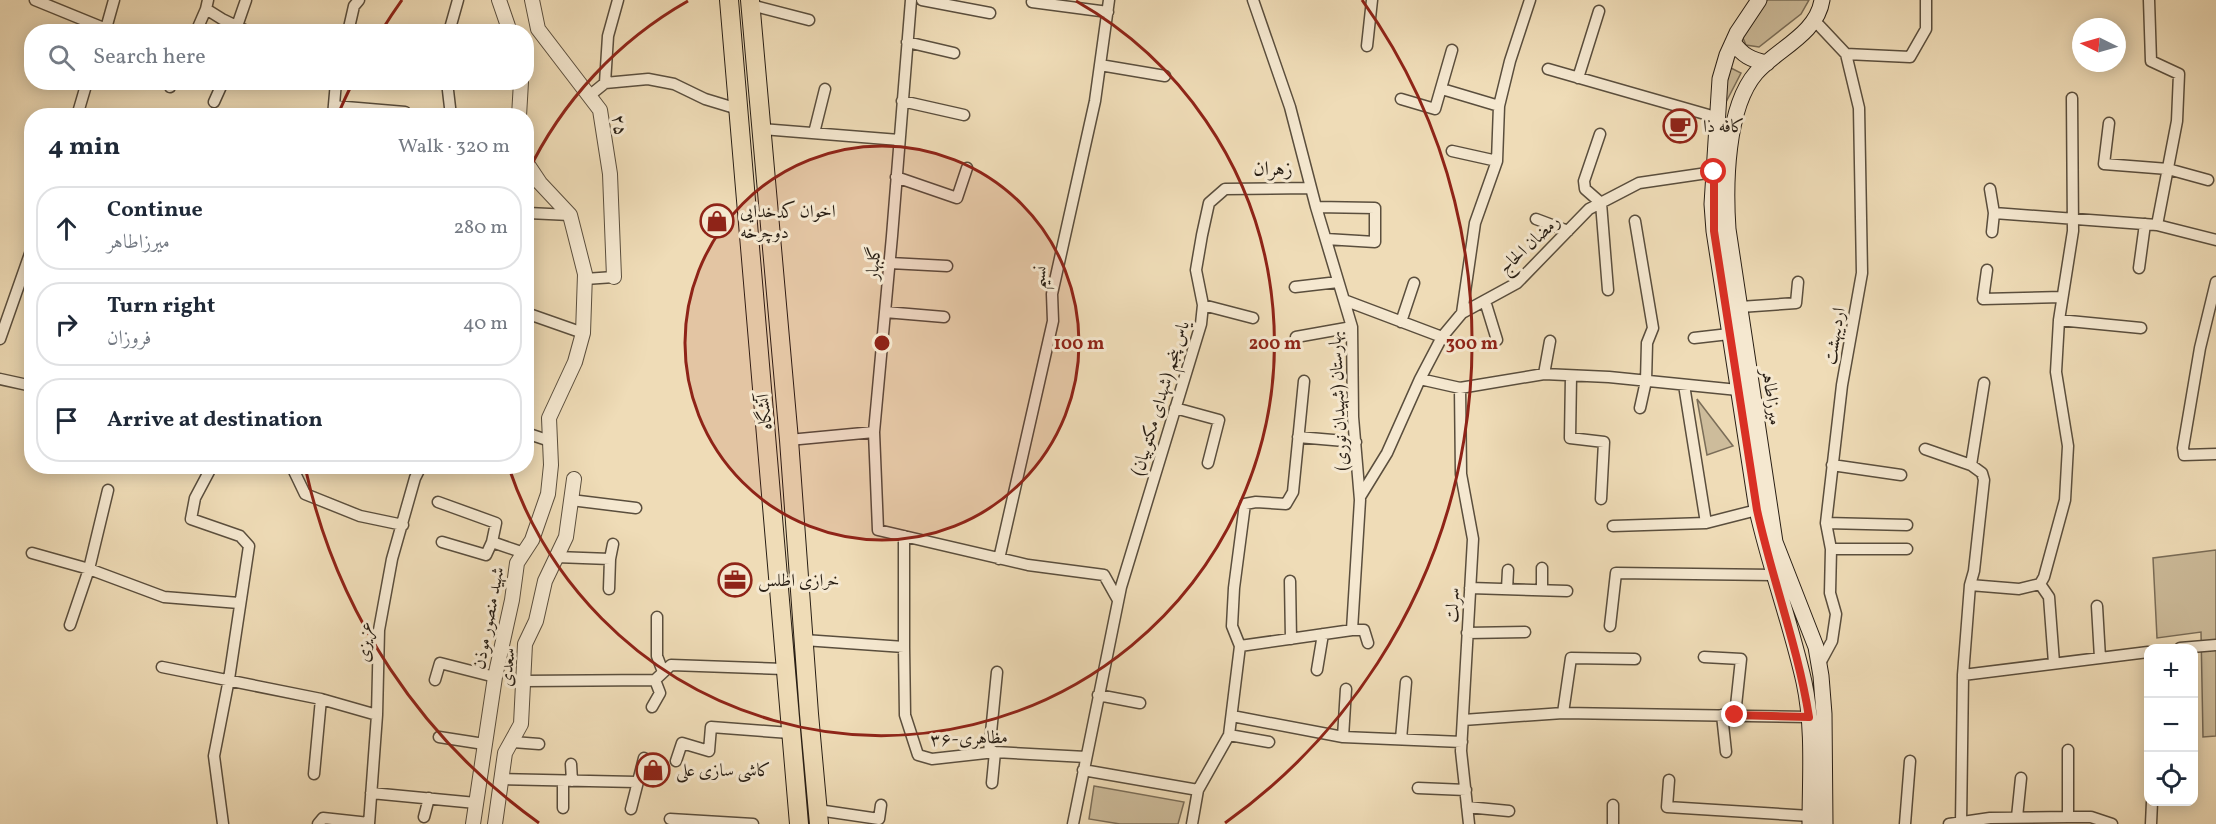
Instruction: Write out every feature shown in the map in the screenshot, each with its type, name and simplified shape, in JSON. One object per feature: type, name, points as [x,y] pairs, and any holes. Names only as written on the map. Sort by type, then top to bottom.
[{"type":"main road","name":"آتشگاه","points":[[729,0],[784,669],[799,824]]},
{"type":"main road","name":"میرزاطاهر","points":[[1759,0],[1733,42],[1720,79],[1714,172],[1714,231],[1757,510],[1801,672],[1809,717],[1810,820]]},
{"type":"main road","points":[[1815,21],[1822,0]]},
{"type":"main road","name":"آتشگاه","points":[[750,3],[789,440],[819,817]]},
{"type":"main road","name":"میرزاطاهر","points":[[1815,21],[1756,73],[1746,87],[1734,128],[1726,171],[1728,229],[1775,542],[1811,633],[1819,665],[1824,714],[1825,824]]},
{"type":"main road","points":[[1733,42],[1740,53],[1750,59],[1767,63]]},
{"type":"main road","points":[[779,606],[784,613],[789,615],[801,604]]},
{"type":"main road","points":[[1792,642],[1808,641],[1811,633]]},
{"type":"main road","points":[[784,669],[793,660],[801,662],[806,669]]},
{"type":"main road","points":[[1801,672],[1806,664],[1819,665]]},
{"type":"street","points":[[35,0],[92,24]]},
{"type":"street","points":[[108,24],[114,0]]},
{"type":"street","points":[[245,24],[246,0]]},
{"type":"street","points":[[350,24],[354,6],[359,0]]},
{"type":"street","points":[[451,24],[458,0]]},
{"type":"street","points":[[500,0],[508,24]]},
{"type":"street","name":"۲۵","points":[[532,0],[538,29],[600,110],[610,174],[614,277]]},
{"type":"street","points":[[605,83],[608,36],[618,0]]},
{"type":"street","name":"گلبهار","points":[[904,536],[878,530],[874,432],[911,0]]},
{"type":"street","points":[[922,0],[990,13]]},
{"type":"street","name":"نسیم","points":[[999,559],[1053,321],[1052,294],[1095,101],[1109,0]]},
{"type":"street","name":"بهارستان (شهیدان نوری)","points":[[1253,0],[1290,108],[1316,207],[1352,327],[1360,497],[1352,630]]},
{"type":"street","points":[[1367,46],[1372,0]]},
{"type":"street","points":[[1462,313],[1475,223],[1497,161],[1499,106],[1510,61],[1530,0]]},
{"type":"street","points":[[1815,21],[1846,54],[1910,57],[1926,29],[1926,0]]},
{"type":"street","points":[[2139,268],[2168,169],[2177,121],[2179,74],[2151,61],[2149,0]]},
{"type":"street","points":[[1032,2],[1108,12]]},
{"type":"street","points":[[750,3],[809,20]]},
{"type":"street","points":[[199,24],[207,4],[236,24]]},
{"type":"street","points":[[1578,78],[1599,11]]},
{"type":"street","points":[[907,42],[954,53]]},
{"type":"street","points":[[1401,99],[1435,109],[1452,50]]},
{"type":"street","name":"اردیبهشت","points":[[1819,665],[1832,641],[1836,614],[1830,594],[1831,549],[1826,523],[1842,385],[1862,273],[1858,108],[1846,54]]},
{"type":"street","points":[[1100,65],[1165,76]]},
{"type":"street","points":[[1548,69],[1719,118]]},
{"type":"street","points":[[589,96],[605,83],[648,79],[674,84],[705,99],[738,109]]},
{"type":"street","points":[[814,133],[825,89]]},
{"type":"street","points":[[1442,89],[1499,106]]},
{"type":"street","points":[[79,108],[85,90]]},
{"type":"street","points":[[214,102],[219,90]]},
{"type":"street","points":[[333,108],[335,90]]},
{"type":"street","points":[[448,90],[450,108]]},
{"type":"street","points":[[520,108],[521,90]]},
{"type":"street","points":[[1970,585],[2019,589],[2040,584],[2044,577],[2065,500],[2068,446],[2056,372],[2059,320],[2073,231],[2072,98]]},
{"type":"street","points":[[902,101],[964,115]]},
{"type":"street","points":[[2109,123],[2104,164],[2168,169],[2208,180]]},
{"type":"street","points":[[761,129],[899,141]]},
{"type":"street","points":[[1600,134],[1584,181],[1585,189],[1601,202],[1608,290]]},
{"type":"street","points":[[1452,151],[1497,161]]},
{"type":"street","points":[[896,177],[957,198],[967,168]]},
{"type":"street","name":"رمضان الحاج","points":[[1360,497],[1387,453],[1420,379],[1442,337],[1462,313],[1517,282],[1589,209],[1601,202],[1639,183],[1714,172]]},
{"type":"street","name":"شهید منصور موذن","points":[[473,824],[495,677],[512,600],[517,563],[532,540],[545,507],[551,465],[549,418],[575,362],[583,333],[585,279],[570,215],[534,174]]},
{"type":"street","name":"یاس پنجم (شهدای مکتوبیان)","points":[[1073,824],[1118,600],[1200,324],[1203,305],[1196,270],[1209,203],[1225,189],[1311,188]]},
{"type":"street","points":[[1990,189],[1994,213],[1992,231]]},
{"type":"street","points":[[1316,207],[1375,208],[1375,242],[1326,239]]},
{"type":"street","points":[[534,213],[570,215]]},
{"type":"street","points":[[1994,213],[2151,225],[2216,240]]},
{"type":"street","points":[[1536,219],[1568,231]]},
{"type":"street","points":[[1635,221],[1653,328],[1647,343],[1646,381],[1640,408]]},
{"type":"street","points":[[890,263],[947,266]]},
{"type":"street","points":[[1987,270],[1983,299],[2062,297]]},
{"type":"street","points":[[0,339],[24,271]]},
{"type":"street","points":[[585,279],[614,277]]},
{"type":"street","points":[[1295,287],[1338,282]]},
{"type":"street","points":[[1740,307],[1796,303],[1798,282]]},
{"type":"street","points":[[2216,282],[2200,348],[2183,448],[2184,455],[2216,454]]},
{"type":"street","points":[[1401,322],[1414,283]]},
{"type":"street","points":[[1344,300],[1442,337]]},
{"type":"street","points":[[1485,301],[1497,340]]},
{"type":"street","points":[[1203,305],[1252,318]]},
{"type":"street","points":[[885,312],[944,317]]},
{"type":"street","points":[[534,316],[583,333]]},
{"type":"street","points":[[2059,320],[2141,328]]},
{"type":"street","points":[[1296,337],[1352,327]]},
{"type":"street","points":[[1694,338],[1729,334]]},
{"type":"street","points":[[1544,374],[1550,341]]},
{"type":"street","points":[[1420,379],[1461,388],[1544,374],[1738,390]]},
{"type":"street","points":[[1571,376],[1570,438],[1605,442],[1601,499]]},
{"type":"street","points":[[0,379],[24,384]]},
{"type":"street","points":[[1192,824],[1198,790],[1229,735],[1240,646],[1232,626],[1234,588],[1245,504],[1256,502],[1286,504],[1293,492],[1304,381]]},
{"type":"street","points":[[1971,465],[1984,383]]},
{"type":"street","points":[[1684,385],[1706,523]]},
{"type":"street","name":"سرلت","points":[[1461,388],[1461,474],[1473,539],[1462,720],[1469,824]]},
{"type":"street","points":[[1175,408],[1219,420],[1208,463]]},
{"type":"street","points":[[789,440],[874,432]]},
{"type":"street","points":[[534,436],[550,441]]},
{"type":"street","points":[[1298,437],[1356,442]]},
{"type":"street","points":[[1925,449],[1971,465],[1982,473],[1984,480],[1974,571],[1970,585],[1963,675],[1960,822]]},
{"type":"street","points":[[1832,465],[1901,475]]},
{"type":"street","points":[[208,474],[195,498],[191,519],[240,536],[249,546],[229,679],[214,756],[223,824]]},
{"type":"street","points":[[295,474],[305,494],[360,516],[403,525]]},
{"type":"street","name":"عزیزی","points":[[369,824],[377,715],[379,630],[392,560],[417,474]]},
{"type":"street","name":"سعدی","points":[[495,824],[505,753],[513,742],[520,724],[525,644],[536,621],[545,581],[566,537],[574,479]]},
{"type":"street","points":[[70,626],[89,569],[108,490]]},
{"type":"street","points":[[438,502],[496,523],[492,542],[486,555],[442,542]]},
{"type":"street","points":[[545,507],[636,508]]},
{"type":"street","points":[[1613,526],[1706,523],[1757,510]]},
{"type":"street","points":[[1826,523],[1906,525]]},
{"type":"street","points":[[804,640],[904,647],[904,536],[999,559],[1104,575],[1118,600]]},
{"type":"street","points":[[492,542],[524,553]]},
{"type":"street","points":[[609,589],[613,544]]},
{"type":"street","points":[[1831,549],[1907,549]]},
{"type":"street","points":[[32,553],[89,569],[164,597],[239,603]]},
{"type":"street","points":[[556,557],[610,559]]},
{"type":"street","points":[[1542,568],[1542,590]]},
{"type":"street","points":[[1507,589],[1508,570]]},
{"type":"street","points":[[1610,626],[1616,573],[1773,575]]},
{"type":"street","points":[[1290,581],[1291,639]]},
{"type":"street","points":[[2040,584],[2049,597],[2054,663]]},
{"type":"street","points":[[1470,588],[1567,591]]},
{"type":"street","points":[[2097,606],[2100,658]]},
{"type":"street","points":[[652,707],[660,693],[657,617]]},
{"type":"street","points":[[1240,646],[1352,630],[1364,630],[1368,643]]},
{"type":"street","points":[[1467,633],[1525,632]]},
{"type":"street","points":[[1317,670],[1323,634]]},
{"type":"street","points":[[2198,646],[2216,645]]},
{"type":"street","name":"۳۶-مظاهری","points":[[904,647],[905,715],[918,755],[932,759],[992,753],[1086,757]]},
{"type":"street","points":[[1963,675],[2144,652]]},
{"type":"street","points":[[1704,657],[1741,659],[1735,715]]},
{"type":"street","points":[[1563,713],[1571,658],[1635,659]]},
{"type":"street","points":[[435,680],[440,663],[495,677]]},
{"type":"street","points":[[524,681],[659,676],[671,665],[784,669]]},
{"type":"street","points":[[162,667],[321,699],[377,715]]},
{"type":"street","points":[[992,783],[997,672]]},
{"type":"street","points":[[1401,739],[1406,682]]},
{"type":"street","points":[[1343,737],[1346,689]]},
{"type":"street","points":[[1098,695],[1140,703]]},
{"type":"street","points":[[314,774],[321,699]]},
{"type":"street","points":[[1462,720],[1563,713],[1809,717]]},
{"type":"street","points":[[1722,715],[1726,752]]},
{"type":"street","points":[[1232,716],[1343,737],[1462,742]]},
{"type":"street","points":[[676,761],[681,743],[709,751],[711,727],[790,733]]},
{"type":"street","points":[[1229,735],[1269,742]]},
{"type":"street","points":[[439,737],[484,744]]},
{"type":"street","points":[[513,742],[539,744]]},
{"type":"street","points":[[2068,750],[2068,817]]},
{"type":"street","points":[[631,809],[644,758]]},
{"type":"street","points":[[1905,824],[1910,760]]},
{"type":"street","points":[[563,808],[571,764]]},
{"type":"street","points":[[1083,770],[1198,790]]},
{"type":"street","points":[[2016,818],[2021,778]]},
{"type":"street","points":[[502,779],[636,783]]},
{"type":"street","points":[[1669,780],[1667,807],[1810,820]]},
{"type":"street","points":[[1418,788],[1466,790]]},
{"type":"street","points":[[371,793],[476,803]]},
{"type":"street","points":[[424,818],[429,798]]},
{"type":"street","points":[[819,817],[879,819],[881,805]]},
{"type":"street","points":[[1613,805],[1613,824]]},
{"type":"street","points":[[2151,824],[2152,806]]},
{"type":"street","points":[[1467,807],[1509,811]]},
{"type":"street","points":[[1949,824],[2016,818],[2068,817],[2112,824]]},
{"type":"street","points":[[318,824],[323,818],[369,824]]},
{"type":"street","points":[[670,819],[753,824]]},
{"type":"shaded area","points":[[1767,0],[1809,0],[1801,14],[1759,47],[1746,45],[1743,38]]},
{"type":"shaded area","points":[[1729,67],[1741,73],[1724,106]]},
{"type":"shaded area","points":[[1697,399],[1733,446],[1707,455]]},
{"type":"shaded area","points":[[2216,550],[2216,736],[2203,737],[2201,632],[2157,638],[2153,558]]},
{"type":"shaded area","points":[[1094,786],[1184,802],[1178,824],[1120,824],[1089,819]]},
{"type":"place","name":"کافه دا","points":[[1680,126]]},
{"type":"place","name":"اخوان کدخدایی دوچرخه","points":[[717,221]]},
{"type":"place","name":"خرازی اطلس","points":[[735,580]]},
{"type":"place","name":"کاشی سازی علی","points":[[653,770]]},
{"type":"district","name":"زهران","points":[[1273,168]]},
{"type":"route","points":[[1714,172],[1712,204],[1714,231],[1757,510],[1804,682],[1809,717],[1735,715]]}]
